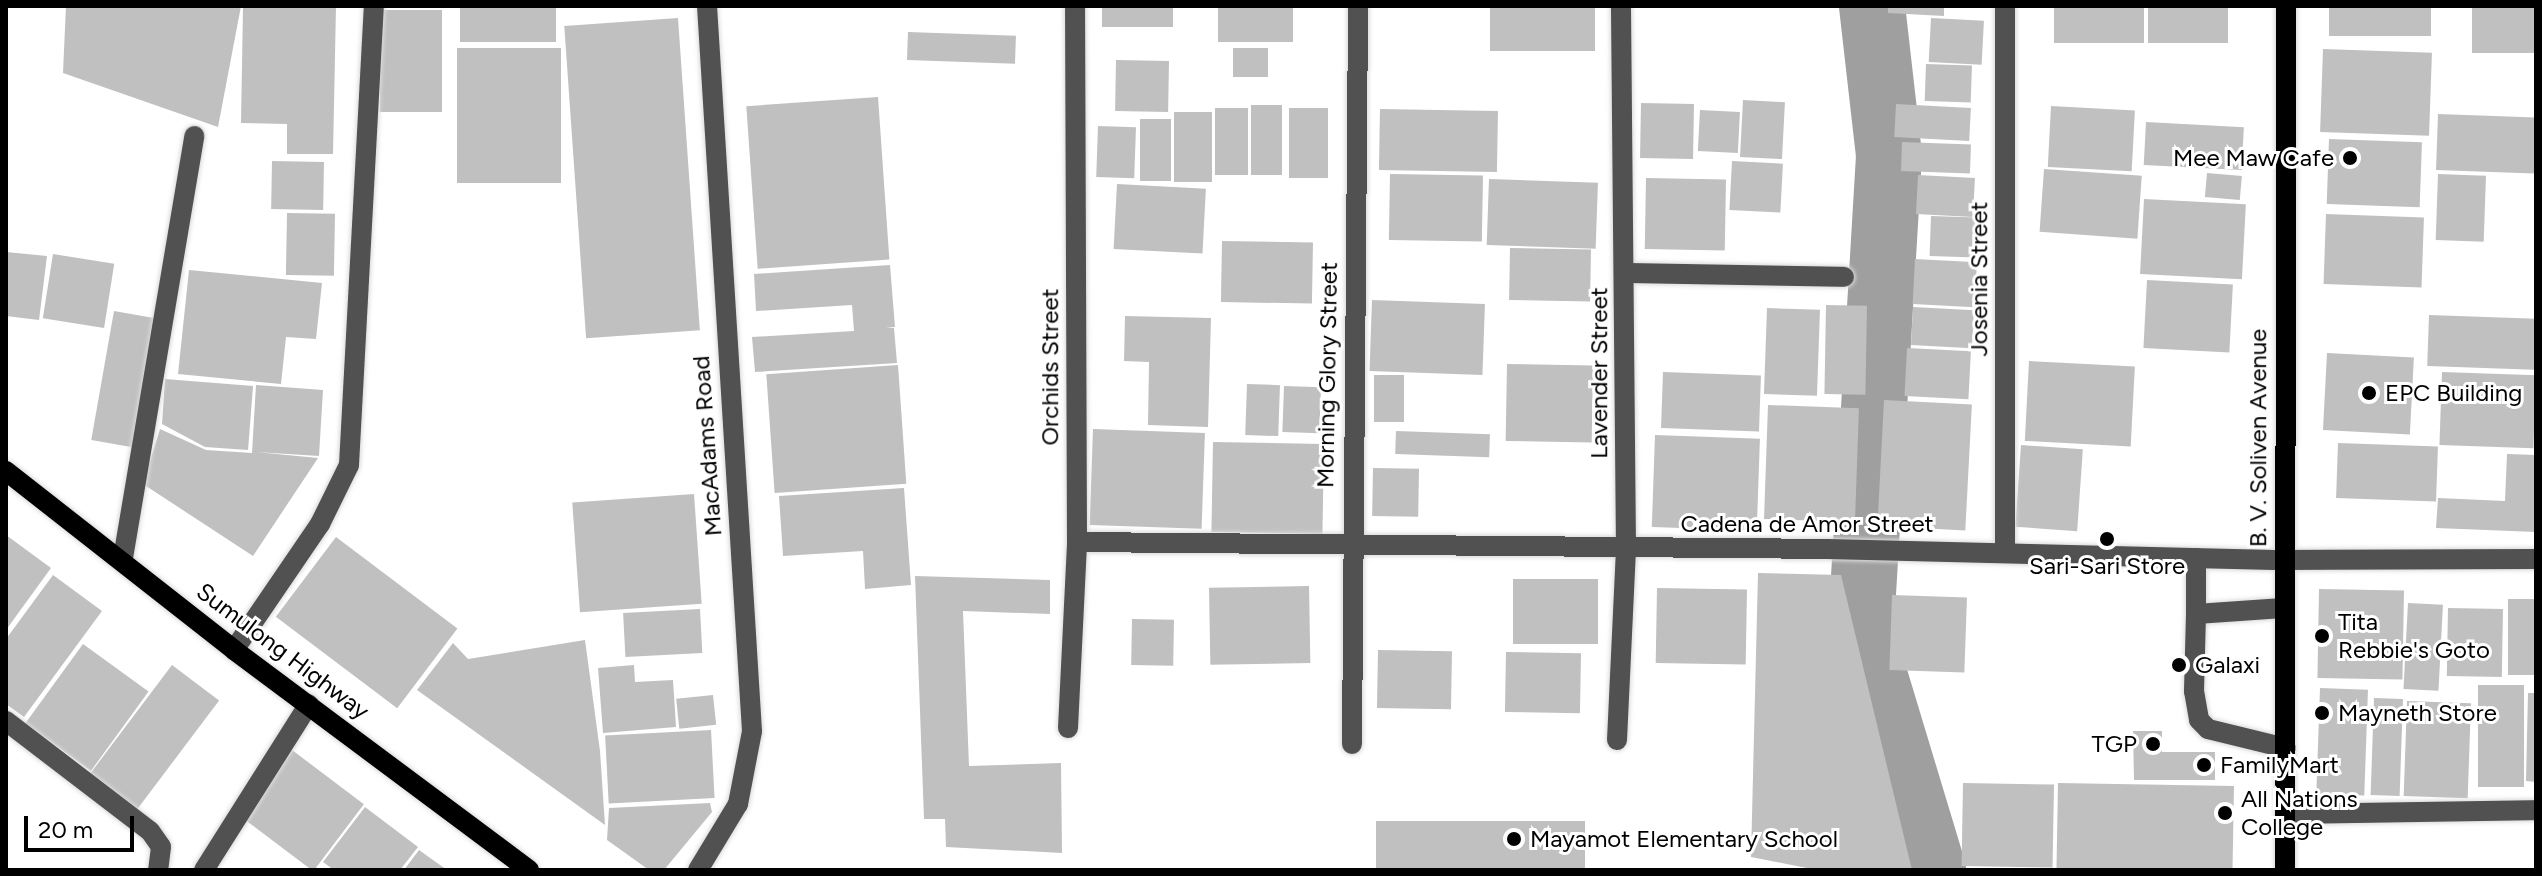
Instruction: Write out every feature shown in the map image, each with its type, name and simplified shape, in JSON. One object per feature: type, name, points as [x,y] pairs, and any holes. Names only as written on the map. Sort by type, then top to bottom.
[{"type":"main road","name":"B. V. Soliven Avenue","points":[[2285,870],[2286,6]]},
{"type":"main road","name":"Sumulong Highway","points":[[6,471],[123,558],[234,650],[529,870]]},
{"type":"street","points":[[234,650],[320,524],[349,465],[374,6]]},
{"type":"street","name":"MacAdams Road","points":[[698,870],[738,804],[752,731],[707,6]]},
{"type":"street","name":"Orchids Street","points":[[1068,728],[1077,542],[1075,6]]},
{"type":"street","name":"Morning Glory Street","points":[[1352,744],[1351,547],[1358,6]]},
{"type":"street","name":"Lavender Street","points":[[1617,740],[1626,549],[1621,6]]},
{"type":"street","name":"Josenia Street","points":[[2005,6],[2005,552]]},
{"type":"street","points":[[123,558],[194,136]]},
{"type":"street","points":[[1624,273],[1844,277]]},
{"type":"street","name":"Cadena de Amor Street","points":[[1077,542],[1351,547],[1827,549],[2284,560],[2536,559]]},
{"type":"street","points":[[2196,558],[2194,691],[2199,720],[2208,729],[2286,748]]},
{"type":"street","points":[[2196,614],[2283,608]]},
{"type":"street","points":[[204,870],[309,704]]},
{"type":"street","points":[[6,721],[150,831],[161,847],[158,870]]},
{"type":"street","points":[[2286,814],[2536,810]]},
{"type":"building","points":[[66,6],[241,6],[218,127],[63,73]]},
{"type":"building","points":[[243,6],[336,6],[333,154],[287,154],[287,124],[241,123]]},
{"type":"building","points":[[460,6],[556,6],[556,42],[460,42]]},
{"type":"building","points":[[1102,6],[1173,6],[1173,27],[1102,27]]},
{"type":"building","points":[[1218,6],[1293,6],[1293,42],[1218,42]]},
{"type":"building","points":[[1490,6],[1595,6],[1595,51],[1490,51]]},
{"type":"building","points":[[1888,6],[1944,6],[1944,16],[1888,13]]},
{"type":"building","points":[[2054,6],[2144,6],[2144,43],[2054,43]]},
{"type":"building","points":[[2148,6],[2228,6],[2228,43],[2148,43]]},
{"type":"building","points":[[2329,6],[2431,6],[2431,36],[2329,36]]},
{"type":"building","points":[[2472,6],[2536,6],[2536,53],[2472,53]]},
{"type":"building","points":[[380,10],[442,10],[442,112],[380,112]]},
{"type":"building","points":[[678,18],[700,330],[586,338],[564,26]]},
{"type":"building","points":[[1931,18],[1984,21],[1982,65],[1929,62]]},
{"type":"building","points":[[908,32],[1016,36],[1015,64],[907,60]]},
{"type":"building","points":[[457,48],[561,48],[561,183],[457,183]]},
{"type":"building","points":[[1233,48],[1268,48],[1268,77],[1233,77]]},
{"type":"building","points":[[2323,49],[2432,53],[2429,136],[2320,132]]},
{"type":"building","points":[[1116,60],[1169,61],[1168,112],[1115,111]]},
{"type":"building","points":[[1926,64],[1972,66],[1971,103],[1925,101]]},
{"type":"building","points":[[878,97],[889,260],[758,269],[746,106]]},
{"type":"building","points":[[1743,100],[1785,102],[1782,159],[1740,157]]},
{"type":"building","points":[[1641,103],[1694,104],[1693,159],[1640,158]]},
{"type":"building","points":[[1896,104],[1971,108],[1969,141],[1894,137]]},
{"type":"building","points":[[1251,105],[1282,105],[1282,175],[1251,175]]},
{"type":"building","points":[[2051,106],[2135,110],[2132,171],[2048,167]]},
{"type":"building","points":[[1215,108],[1248,108],[1248,175],[1215,175]]},
{"type":"building","points":[[1289,108],[1328,108],[1328,178],[1289,178]]},
{"type":"building","points":[[1380,109],[1498,111],[1497,172],[1379,170]]},
{"type":"building","points":[[1700,110],[1740,112],[1738,153],[1698,151]]},
{"type":"building","points":[[1174,112],[1212,112],[1212,182],[1174,182]]},
{"type":"building","points":[[2438,114],[2536,117],[2534,173],[2436,170]]},
{"type":"building","points":[[1140,119],[1171,119],[1171,181],[1140,181]]},
{"type":"building","points":[[2146,122],[2244,127],[2242,170],[2144,165]]},
{"type":"building","points":[[1098,126],[1136,127],[1134,178],[1096,177]]},
{"type":"building","points":[[2329,139],[2422,142],[2420,207],[2327,204]]},
{"type":"building","points":[[1902,142],[1971,144],[1970,173],[1901,171]]},
{"type":"building","points":[[272,161],[324,162],[323,210],[271,209]]},
{"type":"building","points":[[1732,161],[1783,164],[1780,213],[1729,210]]},
{"type":"building","points":[[2044,169],[2142,176],[2137,239],[2040,232]]},
{"type":"building","points":[[2207,173],[2242,176],[2240,200],[2205,197]]},
{"type":"building","points":[[1390,174],[1483,176],[1482,242],[1389,240]]},
{"type":"building","points":[[2438,174],[2486,176],[2484,242],[2436,240]]},
{"type":"building","points":[[1918,175],[1975,178],[1973,217],[1916,214]]},
{"type":"building","points":[[1646,178],[1726,179],[1725,250],[1645,249]]},
{"type":"building","points":[[1489,179],[1598,183],[1596,249],[1487,245]]},
{"type":"building","points":[[1117,184],[1206,189],[1202,254],[1114,249]]},
{"type":"building","points":[[2144,199],[2246,204],[2242,279],[2140,274]]},
{"type":"building","points":[[287,213],[335,214],[334,276],[286,275]]},
{"type":"building","points":[[2326,214],[2424,217],[2421,287],[2324,284]]},
{"type":"building","points":[[1931,216],[1977,218],[1976,258],[1930,256]]},
{"type":"building","points":[[1222,241],[1313,243],[1312,304],[1221,302]]},
{"type":"building","points":[[1510,248],[1591,249],[1590,301],[1509,300]]},
{"type":"building","points":[[6,252],[47,256],[39,320],[6,316]]},
{"type":"building","points":[[53,254],[114,264],[104,328],[43,318]]},
{"type":"building","points":[[1915,259],[1977,262],[1975,307],[1913,304]]},
{"type":"building","points":[[890,265],[895,327],[886,327],[894,328],[897,363],[755,372],[752,337],[854,331],[852,305],[756,311],[754,274]]},
{"type":"building","points":[[189,270],[322,283],[316,339],[286,337],[281,384],[178,374]]},
{"type":"building","points":[[2147,280],[2233,285],[2229,352],[2143,348]]},
{"type":"building","points":[[1372,300],[1485,304],[1482,375],[1370,371]]},
{"type":"building","points":[[1826,305],[1867,306],[1865,395],[1824,394]]},
{"type":"building","points":[[1913,307],[1974,310],[1972,348],[1911,345]]},
{"type":"building","points":[[1767,308],[1820,310],[1817,396],[1764,394]]},
{"type":"building","points":[[114,311],[155,318],[133,447],[91,440]]},
{"type":"building","points":[[2429,315],[2536,319],[2534,370],[2427,366]]},
{"type":"building","points":[[1125,316],[1211,318],[1208,427],[1148,425],[1149,362],[1124,361]]},
{"type":"building","points":[[1907,348],[1971,351],[1968,399],[1904,396]]},
{"type":"building","name":"EPC Building","points":[[2327,353],[2414,358],[2410,434],[2323,430]]},
{"type":"building","points":[[2029,361],[2135,367],[2131,446],[2025,441]]},
{"type":"building","points":[[1507,364],[1593,366],[1592,442],[1506,441]]},
{"type":"building","points":[[898,365],[906,484],[775,493],[766,374]]},
{"type":"building","points":[[1663,372],[1761,375],[1759,431],[1661,428]]},
{"type":"building","points":[[2442,372],[2536,375],[2533,448],[2439,445]]},
{"type":"building","points":[[1374,375],[1404,375],[1404,422],[1374,422]]},
{"type":"building","points":[[165,379],[253,386],[248,450],[205,447],[162,424]]},
{"type":"building","points":[[1247,384],[1280,385],[1278,436],[1245,435]]},
{"type":"building","points":[[256,385],[323,390],[319,456],[256,452],[318,458],[253,556],[143,484],[160,429],[206,450],[252,453]]},
{"type":"building","points":[[1284,386],[1321,387],[1319,433],[1282,432]]},
{"type":"building","points":[[1884,400],[1972,405],[1965,530],[1877,526]]},
{"type":"building","points":[[1768,405],[1859,408],[1855,522],[1764,519]]},
{"type":"building","points":[[1093,429],[1205,433],[1202,529],[1090,525]]},
{"type":"building","points":[[1396,431],[1490,434],[1489,457],[1395,454]]},
{"type":"building","points":[[1655,435],[1760,439],[1757,531],[1652,527]]},
{"type":"building","points":[[1213,442],[1324,444],[1322,534],[1211,532]]},
{"type":"building","points":[[2338,443],[2438,446],[2436,501],[2336,498]]},
{"type":"building","points":[[2021,445],[2083,449],[2077,531],[2015,527]]},
{"type":"building","points":[[2507,454],[2536,455],[2536,532],[2436,528],[2438,498],[2505,501]]},
{"type":"building","points":[[1373,468],[1419,469],[1418,517],[1372,516]]},
{"type":"building","points":[[904,488],[911,585],[865,589],[863,551],[783,556],[779,496]]},
{"type":"building","points":[[694,494],[702,604],[580,612],[572,503]]},
{"type":"building","points":[[6,535],[51,568],[6,630]]},
{"type":"building","points":[[336,537],[457,628],[397,708],[276,617]]},
{"type":"building","points":[[1758,573],[1841,575],[1912,870],[1817,870],[1751,857]]},
{"type":"building","points":[[53,575],[102,611],[24,717],[6,704],[6,639]]},
{"type":"building","points":[[915,576],[1050,580],[1050,614],[963,611],[969,766],[1061,763],[1062,853],[946,847],[945,819],[924,819]]},
{"type":"building","points":[[1513,579],[1598,579],[1598,644],[1513,644]]},
{"type":"building","points":[[1309,586],[1310,663],[1210,665],[1209,588]]},
{"type":"building","points":[[1657,588],[1747,590],[1746,665],[1656,663]]},
{"type":"building","points":[[2319,589],[2404,590],[2402,679],[2317,678]]},
{"type":"building","points":[[1892,595],[1967,598],[1964,673],[1889,670]]},
{"type":"building","points":[[2508,599],[2536,599],[2536,675],[2508,675]]},
{"type":"building","points":[[2408,603],[2443,605],[2438,691],[2403,689]]},
{"type":"building","points":[[2448,608],[2503,609],[2502,677],[2447,676]]},
{"type":"building","points":[[700,609],[702,653],[625,657],[623,613]]},
{"type":"building","points":[[1132,619],[1174,620],[1173,666],[1131,665]]},
{"type":"building","points":[[585,640],[600,751],[605,825],[417,690],[453,643],[468,659]]},
{"type":"building","points":[[83,644],[149,692],[91,771],[25,723]]},
{"type":"building","points":[[1378,650],[1452,651],[1451,709],[1377,708]]},
{"type":"building","points":[[1506,652],[1581,653],[1580,713],[1505,712]]},
{"type":"building","points":[[172,665],[219,701],[137,810],[90,774]]},
{"type":"building","points":[[634,665],[635,682],[673,680],[676,727],[603,733],[598,668]]},
{"type":"building","points":[[2478,685],[2524,685],[2524,787],[2478,787]]},
{"type":"building","points":[[2320,688],[2368,690],[2364,796],[2316,794]]},
{"type":"building","points":[[2528,693],[2536,693],[2536,782],[2526,781]]},
{"type":"building","points":[[713,695],[716,725],[679,729],[676,699]]},
{"type":"building","points":[[2374,698],[2403,699],[2400,796],[2371,795]]},
{"type":"building","points":[[2407,701],[2471,703],[2468,798],[2404,796]]},
{"type":"building","points":[[711,730],[715,798],[609,803],[605,736]]},
{"type":"building","points":[[2133,731],[2162,731],[2162,752],[2215,752],[2215,780],[2134,780]]},
{"type":"building","points":[[292,750],[364,804],[314,870],[241,817]]},
{"type":"building","points":[[1963,783],[2054,785],[2053,868],[1962,866]]},
{"type":"building","points":[[2058,783],[2234,786],[2233,870],[2056,870]]},
{"type":"building","points":[[710,803],[712,812],[664,870],[649,870],[607,840],[609,808]]},
{"type":"building","points":[[365,807],[418,847],[400,870],[334,870],[323,862]]},
{"type":"building","points":[[1376,821],[1585,821],[1585,870],[1376,870]]},
{"type":"building","points":[[419,850],[447,870],[404,870]]},
{"type":"waterway","points":[[1872,6],[1889,156],[1861,631],[1933,870]]},
{"type":"place","name":"Mee Maw Cafe","points":[[2350,158]]},
{"type":"place","name":"EPC Building","points":[[2369,393]]},
{"type":"place","name":"Sari-Sari Store","points":[[2107,539]]},
{"type":"place","name":"Tita Rebbie's Goto","points":[[2322,636]]},
{"type":"place","name":"Galaxi","points":[[2179,665]]},
{"type":"place","name":"Mayneth Store","points":[[2322,713]]},
{"type":"place","name":"TGP","points":[[2153,744]]},
{"type":"place","name":"FamilyMart","points":[[2204,765]]},
{"type":"place","name":"All Nations College","points":[[2225,813]]},
{"type":"place","name":"Mayamot Elementary School","points":[[1514,839]]}]
